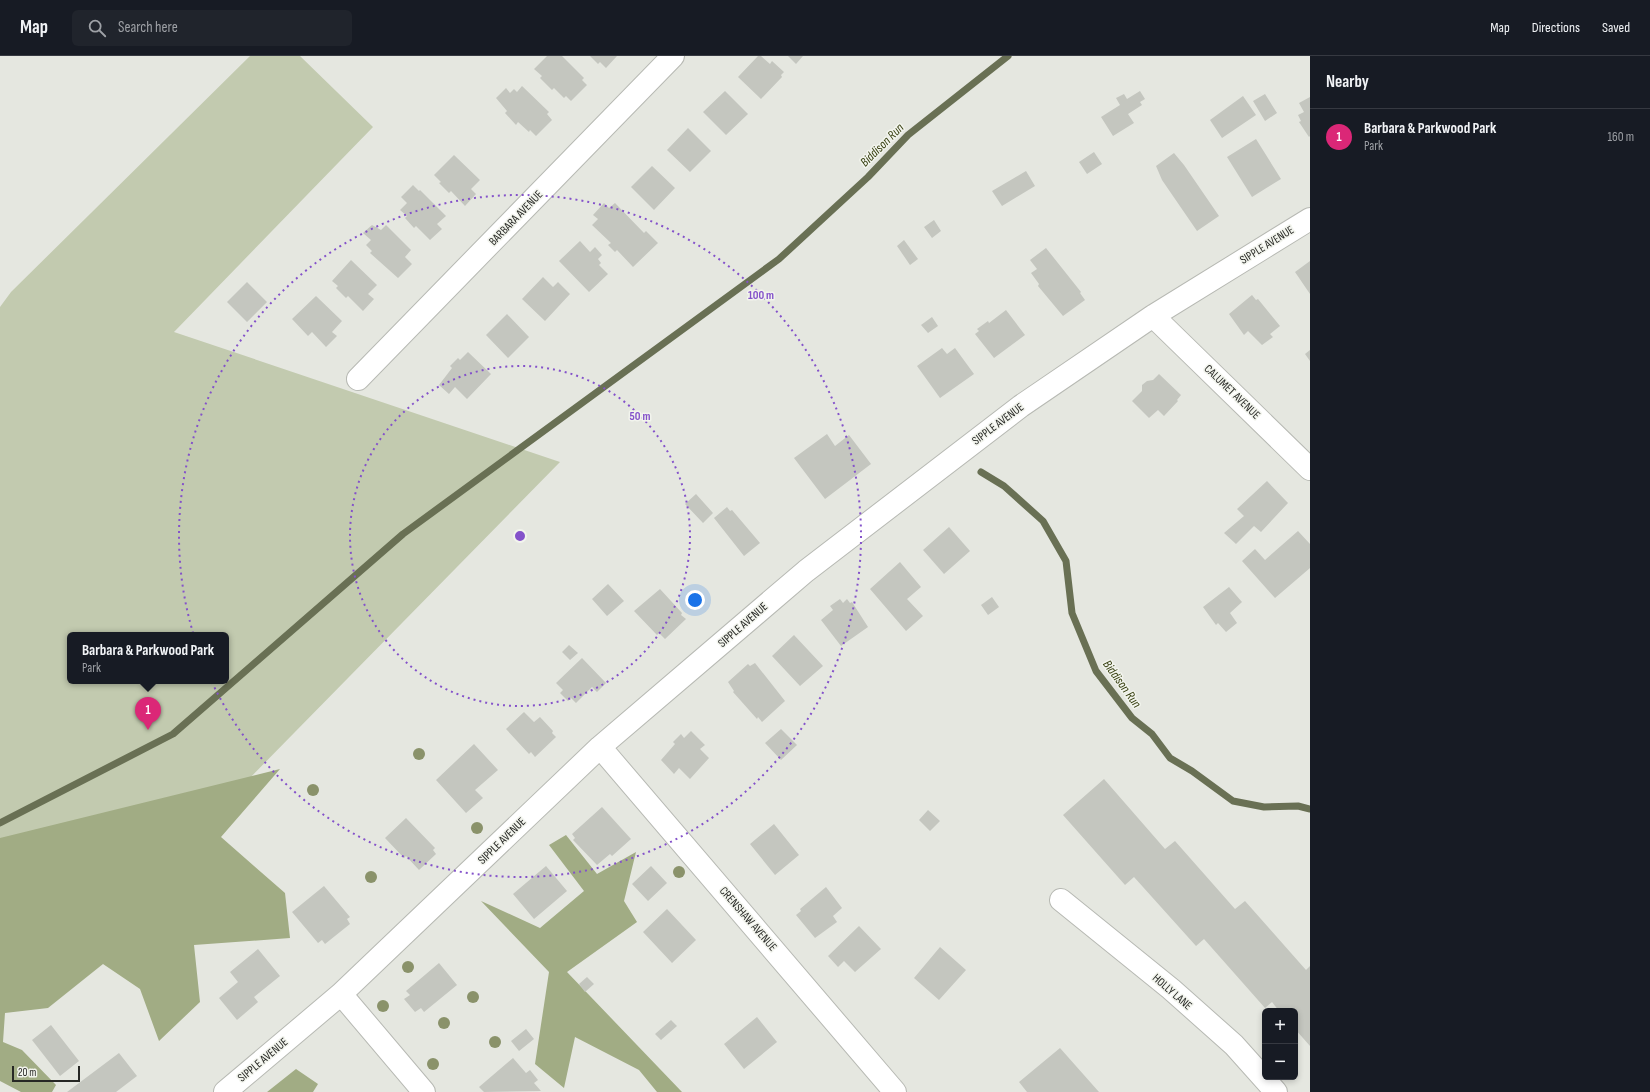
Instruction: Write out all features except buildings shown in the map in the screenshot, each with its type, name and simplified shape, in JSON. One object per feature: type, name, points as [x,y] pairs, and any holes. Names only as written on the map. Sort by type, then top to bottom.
[{"type":"street","name":"BARBARA AVENUE","points":[[358,378],[673,56]]},
{"type":"street","name":"SIPPLE AVENUE","points":[[225,1092],[341,994],[600,747],[806,571],[1021,406],[1154,316],[1310,218]]},
{"type":"street","name":"CALUMET AVENUE","points":[[1154,316],[1310,469]]},
{"type":"street","name":"CRENSHAW AVENUE","points":[[600,747],[896,1092]]},
{"type":"street","name":"HOLLY LANE","points":[[1061,900],[1171,989],[1234,1046],[1276,1092]]},
{"type":"street","points":[[341,994],[424,1092]]},
{"type":"green space","points":[[250,56],[300,56],[373,127],[174,332],[560,462],[28,1004],[0,985],[0,307],[11,292]]},
{"type":"green space","points":[[280,769],[221,837],[285,893],[290,938],[194,945],[200,1002],[159,1041],[140,989],[103,964],[48,1008],[5,1013],[3,1042],[22,1050],[56,1085],[52,1092],[21,1092],[0,1081],[0,838]]},
{"type":"green space","points":[[566,835],[597,874],[636,852],[624,901],[637,922],[567,972],[682,1092],[657,1092],[639,1070],[575,1037],[564,1088],[535,1064],[549,972],[481,901],[540,928],[584,891],[549,845]]},
{"type":"green space","points":[[296,1069],[318,1084],[313,1092],[267,1092]]},
{"type":"waterway","points":[[0,823],[173,734],[403,534],[779,259],[868,177],[908,135],[1008,56]]},
{"type":"waterway","name":"Biddison Run","points":[[981,472],[1004,486],[1043,521],[1066,561],[1072,613],[1096,671],[1132,718],[1152,734],[1170,758],[1192,771],[1233,801],[1264,807],[1298,806],[1310,809]]},
{"type":"place","name":"Barbara & Parkwood Park","points":[[148,730]]}]
